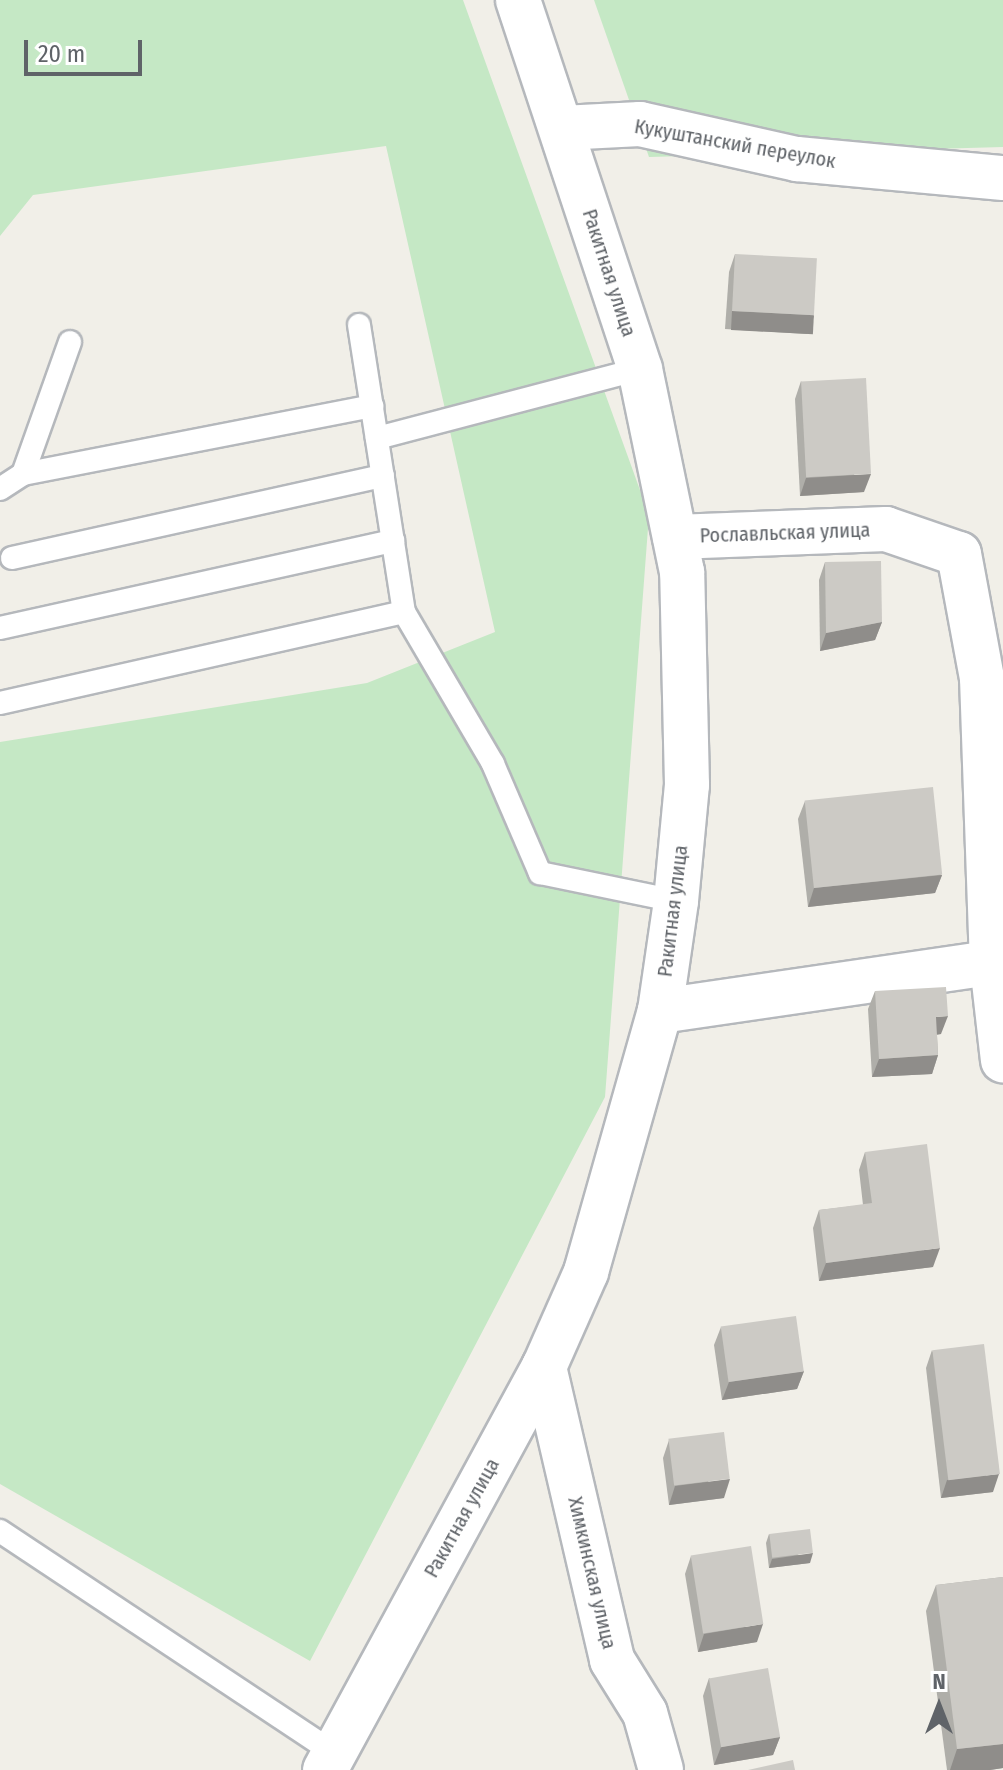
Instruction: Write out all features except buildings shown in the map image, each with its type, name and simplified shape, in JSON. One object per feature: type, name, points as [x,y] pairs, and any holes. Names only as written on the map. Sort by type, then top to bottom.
[{"type":"street","name":"Ракитная улица","points":[[330,1761],[544,1367],[586,1272],[660,1011],[676,901],[687,785],[675,537],[640,369],[518,0]]},
{"type":"street","name":"Кукуштанский переулок","points":[[562,128],[640,124],[797,159],[1003,178]]},
{"type":"street","name":"Рославльская улица","points":[[675,537],[886,529],[959,554],[982,678],[1003,1060]]},
{"type":"street","points":[[660,1011],[997,963]]},
{"type":"street","name":"Химкинская улица","points":[[544,1367],[612,1660],[645,1713],[661,1770]]},
{"type":"lane","points":[[359,325],[404,612],[493,764],[540,873],[676,901]]},
{"type":"lane","points":[[23,474],[70,342]]},
{"type":"lane","points":[[377,438],[640,369]]},
{"type":"lane","points":[[0,489],[23,474],[372,406]]},
{"type":"lane","points":[[12,558],[383,476]]},
{"type":"lane","points":[[0,628],[393,541]]},
{"type":"lane","points":[[0,703],[404,612]]},
{"type":"lane","points":[[0,1531],[330,1761]]},
{"type":"green space","points":[[0,0],[463,0],[649,515],[605,1097],[310,1661],[0,1484],[0,742],[367,683],[495,632],[386,146],[33,195],[0,236]]},
{"type":"green space","points":[[594,0],[1003,0],[1003,147],[649,157]]}]
